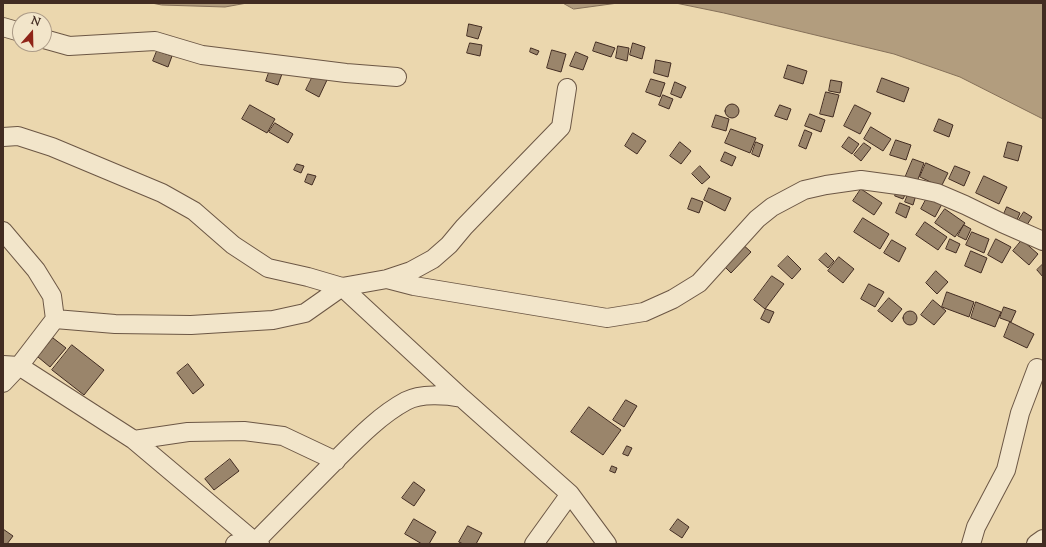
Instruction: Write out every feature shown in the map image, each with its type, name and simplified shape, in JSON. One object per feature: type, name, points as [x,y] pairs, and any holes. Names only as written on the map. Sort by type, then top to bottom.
[{"type":"street","points":[[52,41],[69,46],[155,41],[202,55],[346,73],[397,77]]},
{"type":"street","points":[[55,319],[115,324],[191,325],[273,320],[305,313],[342,287],[411,272],[433,259],[443,250],[561,126],[567,88]]},
{"type":"street","points":[[3,137],[18,136],[52,147],[162,193],[194,211],[233,246],[268,268],[308,277],[342,287],[462,398],[570,494],[607,544]]},
{"type":"street","points":[[387,278],[414,286],[607,318],[644,312],[673,299],[699,283],[757,219],[772,207],[804,190],[861,180],[905,186],[937,193],[965,204],[1002,223],[1043,241]]},
{"type":"street","points":[[3,231],[36,270],[52,296],[55,319]]},
{"type":"street","points":[[3,383],[11,366],[55,319]]},
{"type":"street","points":[[11,366],[134,440],[258,543]]},
{"type":"street","points":[[971,544],[976,527],[1006,470],[1020,413],[1037,368]]},
{"type":"street","points":[[234,544],[258,543],[362,434],[406,401],[425,396],[446,395],[462,398]]},
{"type":"street","points":[[134,440],[188,432],[244,432],[283,436],[336,461]]},
{"type":"street","points":[[534,544],[570,494]]},
{"type":"street","points":[[1036,544],[1043,539]]},
{"type":"shaded area","points":[[152,3],[247,3],[225,7],[162,5]]},
{"type":"shaded area","points":[[563,3],[618,3],[574,9]]},
{"type":"shaded area","points":[[676,3],[1043,3],[1043,119],[960,77],[894,54]]},
{"type":"building","points":[[469,24],[482,27],[478,39],[467,36]]},
{"type":"building","points":[[596,42],[615,48],[611,57],[593,51]]},
{"type":"building","points":[[470,43],[482,45],[480,56],[467,53]]},
{"type":"building","points":[[633,43],[645,47],[642,59],[630,55]]},
{"type":"building","points":[[618,46],[629,48],[627,61],[616,58]]},
{"type":"building","points":[[531,48],[539,51],[537,55],[530,52]]},
{"type":"building","points":[[552,50],[566,54],[561,72],[547,68]]},
{"type":"building","points":[[157,51],[172,56],[168,67],[153,61]]},
{"type":"building","points":[[576,52],[588,57],[583,70],[570,66]]},
{"type":"building","points":[[656,60],[671,63],[668,77],[654,73]]},
{"type":"building","points":[[788,65],[807,71],[803,84],[784,78]]},
{"type":"building","points":[[271,67],[283,71],[278,85],[266,81]]},
{"type":"building","points":[[314,74],[327,80],[319,97],[306,90]]},
{"type":"building","points":[[882,78],[909,88],[904,102],[877,92]]},
{"type":"building","points":[[651,79],[665,83],[660,97],[646,92]]},
{"type":"building","points":[[831,80],[842,82],[840,93],[829,91]]},
{"type":"building","points":[[675,82],[686,87],[681,98],[671,94]]},
{"type":"building","points":[[826,92],[839,95],[833,117],[820,114]]},
{"type":"building","points":[[663,95],[673,99],[669,109],[659,105]]},
{"type":"building","points":[[732,104],[737,106],[739,111],[737,116],[732,118],[727,116],[725,111],[727,106]]},
{"type":"building","points":[[250,105],[275,119],[267,133],[242,119]]},
{"type":"building","points":[[780,105],[791,109],[787,120],[775,116]]},
{"type":"building","points":[[855,105],[871,113],[860,134],[844,126]]},
{"type":"building","points":[[810,114],[825,120],[821,132],[805,126]]},
{"type":"building","points":[[716,115],[729,119],[726,131],[712,127]]},
{"type":"building","points":[[939,119],[953,125],[949,137],[934,131]]},
{"type":"building","points":[[275,123],[293,134],[288,143],[269,132]]},
{"type":"building","points":[[871,127],[891,139],[883,151],[864,139]]},
{"type":"building","points":[[731,129],[756,138],[750,153],[725,143]]},
{"type":"building","points":[[805,130],[812,133],[806,149],[799,146]]},
{"type":"building","points":[[633,133],[646,141],[637,154],[625,146]]},
{"type":"building","points":[[849,137],[859,144],[852,154],[842,147]]},
{"type":"building","points":[[896,140],[911,145],[906,160],[890,155]]},
{"type":"building","points":[[680,142],[691,151],[681,164],[670,156]]},
{"type":"building","points":[[756,142],[763,145],[759,157],[752,154]]},
{"type":"building","points":[[1008,142],[1022,146],[1018,161],[1004,157]]},
{"type":"building","points":[[864,143],[871,148],[861,161],[854,155]]},
{"type":"building","points":[[725,152],[736,157],[732,166],[721,161]]},
{"type":"building","points":[[913,159],[924,163],[917,182],[905,178]]},
{"type":"building","points":[[926,163],[948,173],[941,187],[920,177]]},
{"type":"building","points":[[297,164],[304,166],[301,173],[294,170]]},
{"type":"building","points":[[700,166],[710,177],[702,184],[692,174]]},
{"type":"building","points":[[955,166],[970,172],[964,186],[949,179]]},
{"type":"building","points":[[308,174],[316,176],[312,185],[305,182]]},
{"type":"building","points":[[984,176],[1007,187],[999,204],[976,193]]},
{"type":"building","points":[[709,188],[731,198],[725,211],[704,200]]},
{"type":"building","points":[[898,188],[907,191],[903,199],[895,196]]},
{"type":"building","points":[[861,189],[882,203],[874,215],[853,201]]},
{"type":"building","points":[[909,192],[916,195],[913,205],[905,202]]},
{"type":"building","points":[[928,196],[942,204],[935,217],[921,209]]},
{"type":"building","points":[[692,198],[703,202],[699,213],[688,209]]},
{"type":"building","points":[[900,203],[910,207],[906,218],[896,213]]},
{"type":"building","points":[[1007,207],[1020,213],[1014,227],[1001,221]]},
{"type":"building","points":[[945,209],[965,223],[955,237],[935,223]]},
{"type":"building","points":[[1024,212],[1032,217],[1025,228],[1017,223]]},
{"type":"building","points":[[863,218],[889,234],[880,249],[854,232]]},
{"type":"building","points":[[925,222],[947,237],[938,250],[916,235]]},
{"type":"building","points":[[964,225],[971,229],[966,240],[958,236]]},
{"type":"building","points":[[972,232],[989,239],[984,253],[966,245]]},
{"type":"building","points":[[950,239],[960,244],[956,253],[946,249]]},
{"type":"building","points":[[996,239],[1011,247],[1002,263],[988,255]]},
{"type":"building","points":[[892,240],[906,248],[899,262],[884,253]]},
{"type":"building","points":[[1022,240],[1038,254],[1029,265],[1013,251]]},
{"type":"building","points":[[740,242],[751,252],[731,273],[720,262]]},
{"type":"building","points":[[971,251],[987,258],[981,273],[965,266]]},
{"type":"building","points":[[826,253],[834,261],[828,268],[819,260]]},
{"type":"building","points":[[788,256],[801,269],[792,279],[778,266]]},
{"type":"building","points":[[839,257],[854,269],[843,283],[828,271]]},
{"type":"building","points":[[1043,264],[1043,277],[1037,270]]},
{"type":"building","points":[[936,271],[948,282],[937,294],[926,283]]},
{"type":"building","points":[[772,276],[784,284],[765,309],[754,300]]},
{"type":"building","points":[[869,284],[884,292],[875,307],[861,299]]},
{"type":"building","points":[[947,292],[974,302],[969,317],[942,307]]},
{"type":"building","points":[[889,298],[902,309],[892,322],[878,311]]},
{"type":"building","points":[[933,300],[946,311],[934,325],[921,315]]},
{"type":"building","points":[[976,302],[1001,312],[995,327],[971,318]]},
{"type":"building","points":[[1004,307],[1016,311],[1011,322],[1000,318]]},
{"type":"building","points":[[766,309],[774,312],[769,323],[761,319]]},
{"type":"building","points":[[907,311],[913,311],[917,315],[917,321],[913,325],[907,325],[903,321],[903,315]]},
{"type":"building","points":[[1010,322],[1034,334],[1027,348],[1004,337]]},
{"type":"building","points":[[53,338],[66,348],[50,367],[38,357]]},
{"type":"building","points":[[72,345],[104,370],[84,395],[52,370]]},
{"type":"building","points":[[188,364],[204,385],[193,394],[177,373]]},
{"type":"building","points":[[626,400],[637,406],[624,427],[613,420]]},
{"type":"building","points":[[589,407],[621,430],[603,455],[571,432]]},
{"type":"building","points":[[627,446],[632,448],[628,456],[623,454]]},
{"type":"building","points":[[230,459],[239,471],[214,490],[205,479]]},
{"type":"building","points":[[612,466],[617,468],[615,473],[610,471]]},
{"type":"building","points":[[414,482],[425,490],[414,506],[402,498]]},
{"type":"building","points":[[414,519],[436,532],[429,544],[422,544],[405,534]]},
{"type":"building","points":[[678,519],[689,527],[682,538],[670,530]]},
{"type":"building","points":[[468,526],[482,533],[476,544],[463,544],[459,542]]},
{"type":"building","points":[[3,529],[13,536],[7,544],[3,544]]}]
